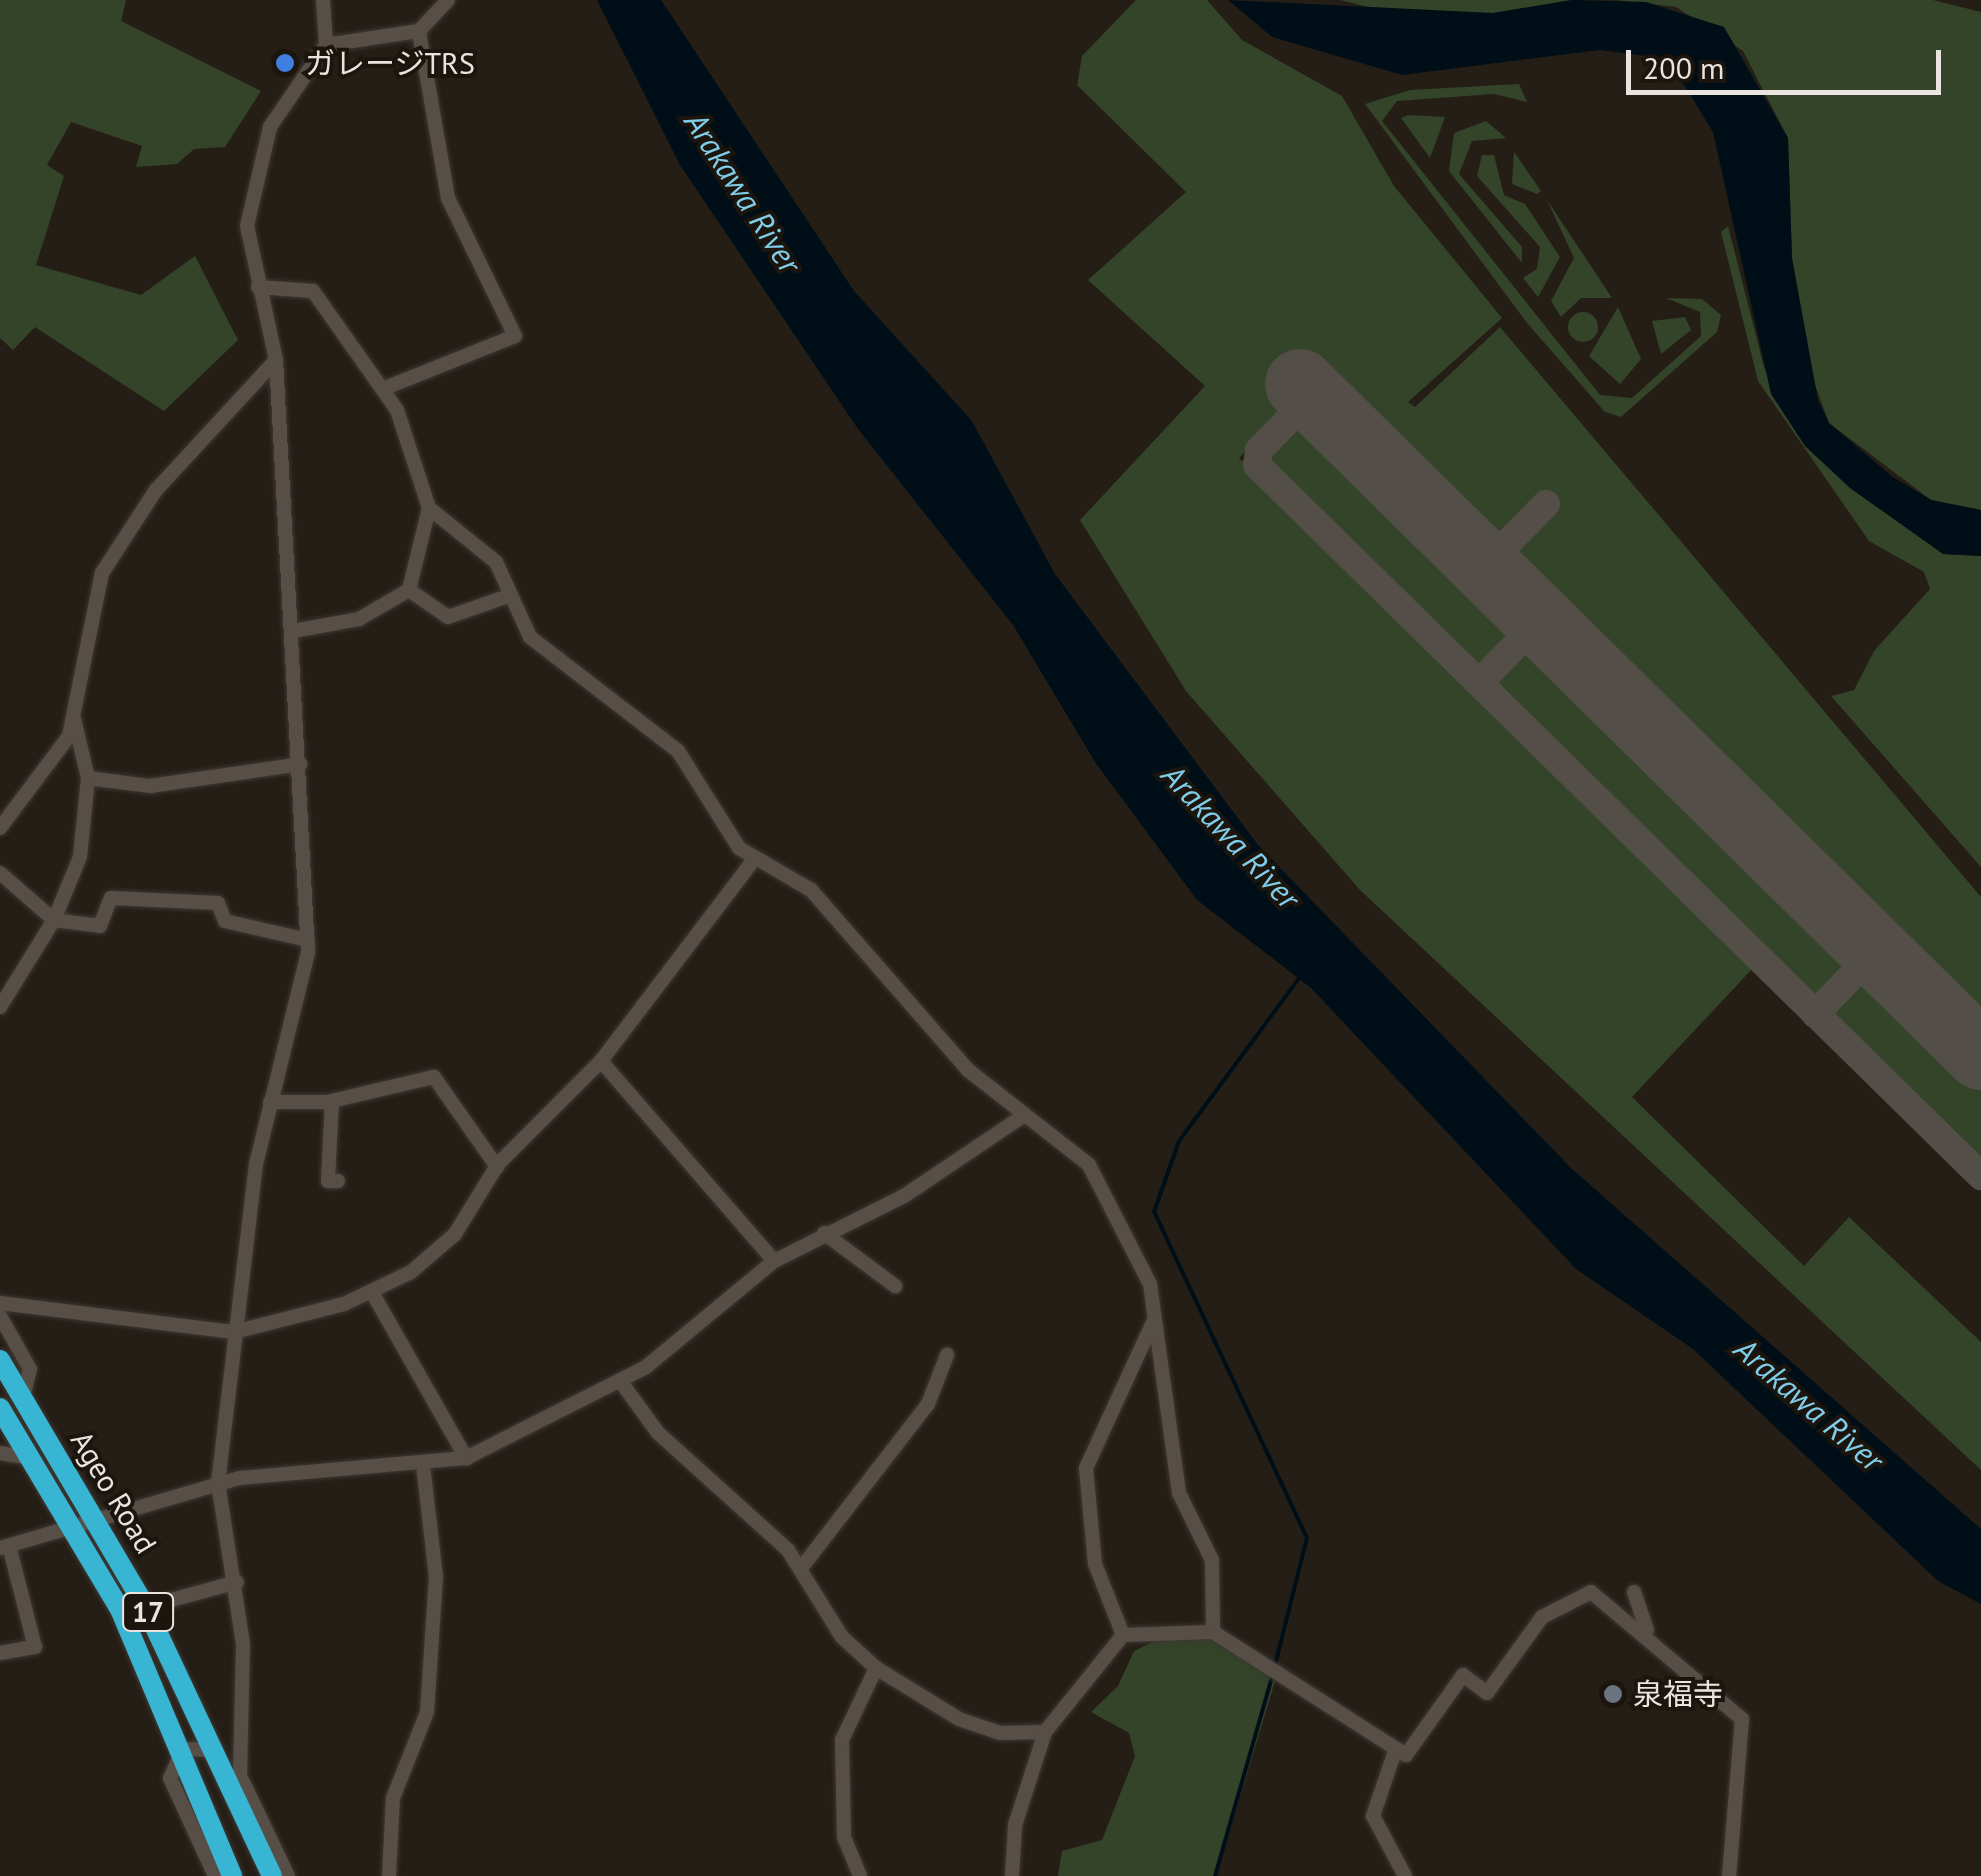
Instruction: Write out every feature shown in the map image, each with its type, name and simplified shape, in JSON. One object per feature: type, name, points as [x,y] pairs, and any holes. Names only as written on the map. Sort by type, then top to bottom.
[{"type":"highway","name":"Ageo Road","points":[[0,1360],[99,1522],[214,1750],[272,1876]]},
{"type":"highway","name":"Ageo Road","points":[[0,1408],[76,1528],[183,1748],[232,1876]]},
{"type":"street","points":[[288,1876],[238,1764],[246,1710],[237,1582],[218,1483],[240,1331],[249,1209],[308,940],[276,360],[248,226],[270,127],[326,45],[322,0]]},
{"type":"street","points":[[326,45],[419,31],[448,0]]},
{"type":"street","points":[[385,388],[515,336],[448,198],[419,31]]},
{"type":"street","points":[[258,287],[313,292],[385,388],[429,508],[496,562],[517,622],[568,673],[678,751],[753,861],[811,890],[1020,1118],[1089,1166],[1150,1284],[1184,1513],[1212,1560],[1213,1632]]},
{"type":"street","points":[[0,1007],[54,920],[80,856],[88,778],[73,718],[75,673],[102,572],[156,490],[276,360]]},
{"type":"street","points":[[293,631],[359,619],[409,590],[429,508]]},
{"type":"street","points":[[409,590],[448,617],[508,596]]},
{"type":"street","points":[[0,828],[73,718]]},
{"type":"street","points":[[88,778],[150,786],[300,764]]},
{"type":"street","points":[[0,1303],[240,1331],[373,1294],[441,1249],[496,1168],[601,1060],[753,861]]},
{"type":"street","points":[[0,873],[54,920],[100,926],[112,898],[218,903],[225,921],[308,940]]},
{"type":"street","points":[[601,1060],[774,1262]]},
{"type":"street","points":[[270,1102],[332,1101],[434,1076],[496,1168]]},
{"type":"street","points":[[332,1101],[328,1180],[338,1181]]},
{"type":"street","points":[[0,1654],[35,1647],[5,1547],[99,1522],[218,1483],[466,1458],[621,1382],[774,1262],[824,1233],[904,1196],[1020,1118]]},
{"type":"street","points":[[824,1233],[895,1286]]},
{"type":"street","points":[[373,1294],[466,1458]]},
{"type":"street","points":[[0,1316],[30,1369],[23,1398]]},
{"type":"street","points":[[1123,1635],[1095,1564],[1086,1468],[1155,1319]]},
{"type":"street","points":[[802,1567],[928,1404],[947,1356]]},
{"type":"street","points":[[621,1382],[658,1432],[802,1567],[842,1637],[876,1668],[959,1719],[1000,1732],[1046,1732]]},
{"type":"street","points":[[0,1453],[32,1458]]},
{"type":"street","points":[[388,1876],[393,1798],[426,1712],[436,1577],[423,1464]]},
{"type":"street","points":[[154,1605],[237,1582]]},
{"type":"street","points":[[1012,1876],[1015,1825],[1046,1732],[1123,1635],[1213,1632],[1304,1683],[1395,1751],[1406,1755],[1463,1674],[1487,1694],[1542,1617],[1591,1592],[1647,1631],[1742,1720],[1729,1876]]},
{"type":"street","points":[[1634,1592],[1647,1631]]},
{"type":"street","points":[[860,1876],[844,1837],[842,1740],[876,1668]]},
{"type":"street","points":[[214,1750],[183,1748],[172,1786],[215,1876]]},
{"type":"street","points":[[1395,1751],[1373,1816],[1405,1876]]},
{"type":"green space","points":[[0,0],[126,0],[121,21],[261,91],[225,147],[194,149],[177,164],[136,167],[142,146],[71,122],[47,165],[64,176],[36,265],[141,295],[195,256],[238,340],[164,411],[35,327],[13,350],[0,338]]},
{"type":"green space","points":[[1136,0],[1207,0],[1242,40],[1342,96],[1394,186],[1502,318],[1408,402],[1415,407],[1500,327],[1981,897],[1981,1026],[1310,370],[1283,393],[1294,402],[1239,458],[1755,966],[1632,1097],[1804,1266],[1849,1217],[1981,1342],[1981,1470],[1360,890],[1186,691],[1080,520],[1205,386],[1088,280],[1186,192],[1077,85],[1082,56]]},
{"type":"green space","points":[[1340,0],[1572,0],[1493,13],[1389,12]]},
{"type":"green space","points":[[1616,0],[1933,0],[1981,12],[1981,510],[1931,500],[1829,423],[1810,371],[1792,258],[1788,138],[1743,51],[1676,7]]},
{"type":"green space","points":[[1519,84],[1527,102],[1494,94],[1397,101],[1382,121],[1600,395],[1632,398],[1701,336],[1700,312],[1666,298],[1702,299],[1721,315],[1717,332],[1621,417],[1605,412],[1527,323],[1365,104],[1410,90]]},
{"type":"green space","points":[[1408,115],[1445,117],[1430,158],[1401,118]]},
{"type":"green space","points":[[1486,121],[1506,138],[1472,141],[1459,174],[1522,247],[1522,263],[1449,171],[1454,133]]},
{"type":"green space","points":[[1514,152],[1541,191],[1537,194],[1512,184]]},
{"type":"green space","points":[[1482,155],[1494,155],[1504,195],[1525,204],[1560,257],[1538,297],[1523,278],[1537,269],[1540,247],[1477,176]]},
{"type":"green space","points":[[1547,200],[1612,298],[1581,298],[1561,317],[1551,301],[1574,258]]},
{"type":"green space","points":[[1728,226],[1764,367],[1805,446],[1943,554],[1981,556],[1981,867],[1831,696],[1854,690],[1874,651],[1930,589],[1924,572],[1869,541],[1758,381],[1721,232]]},
{"type":"green space","points":[[1618,307],[1641,359],[1620,384],[1589,356]]},
{"type":"green space","points":[[1583,312],[1597,321],[1598,327],[1589,341],[1583,342],[1569,333],[1568,327],[1577,313]]},
{"type":"green space","points":[[1685,317],[1691,330],[1661,354],[1652,321]]},
{"type":"green space","points":[[1306,416],[1519,629],[1476,671],[1264,458]]},
{"type":"green space","points":[[1533,641],[1858,955],[1816,998],[1491,684]]},
{"type":"green space","points":[[1871,974],[1981,1084],[1981,1163],[1830,1012]]},
{"type":"green space","points":[[1180,1629],[1213,1632],[1279,1668],[1216,1876],[1058,1876],[1062,1851],[1102,1840],[1135,1756],[1129,1733],[1091,1712],[1118,1686],[1134,1651]]},
{"type":"water","name":"Arakawa River","points":[[597,0],[661,0],[854,291],[972,421],[1055,574],[1258,845],[1571,1168],[1981,1529],[1981,1604],[1938,1581],[1693,1349],[1576,1269],[1311,988],[1197,900],[1095,762],[1013,625],[858,429],[680,165]]},
{"type":"water","points":[[1228,0],[1493,13],[1572,0],[1646,2],[1724,27],[1788,138],[1792,258],[1818,400],[1829,423],[1893,477],[1931,500],[1981,510],[1981,556],[1943,554],[1850,488],[1805,446],[1771,394],[1713,132],[1668,59],[1600,50],[1402,75],[1272,37]]},
{"type":"waterway","points":[[1275,1665],[1307,1538],[1154,1212],[1179,1141],[1299,978]]},
{"type":"waterway","points":[[1215,1876],[1273,1674]]},
{"type":"taxiway","points":[[1312,396],[1259,450],[1257,465],[1981,1176]]},
{"type":"taxiway","points":[[1485,566],[1546,504]]},
{"type":"taxiway","points":[[1479,683],[1540,620]]},
{"type":"taxiway","points":[[1815,1014],[1876,951]]},
{"type":"runway","points":[[1300,384],[1981,1055]]},
{"type":"place","name":"ガレージTRS","points":[[285,63]]},
{"type":"place","name":"泉福寺","points":[[1613,1694]]}]
